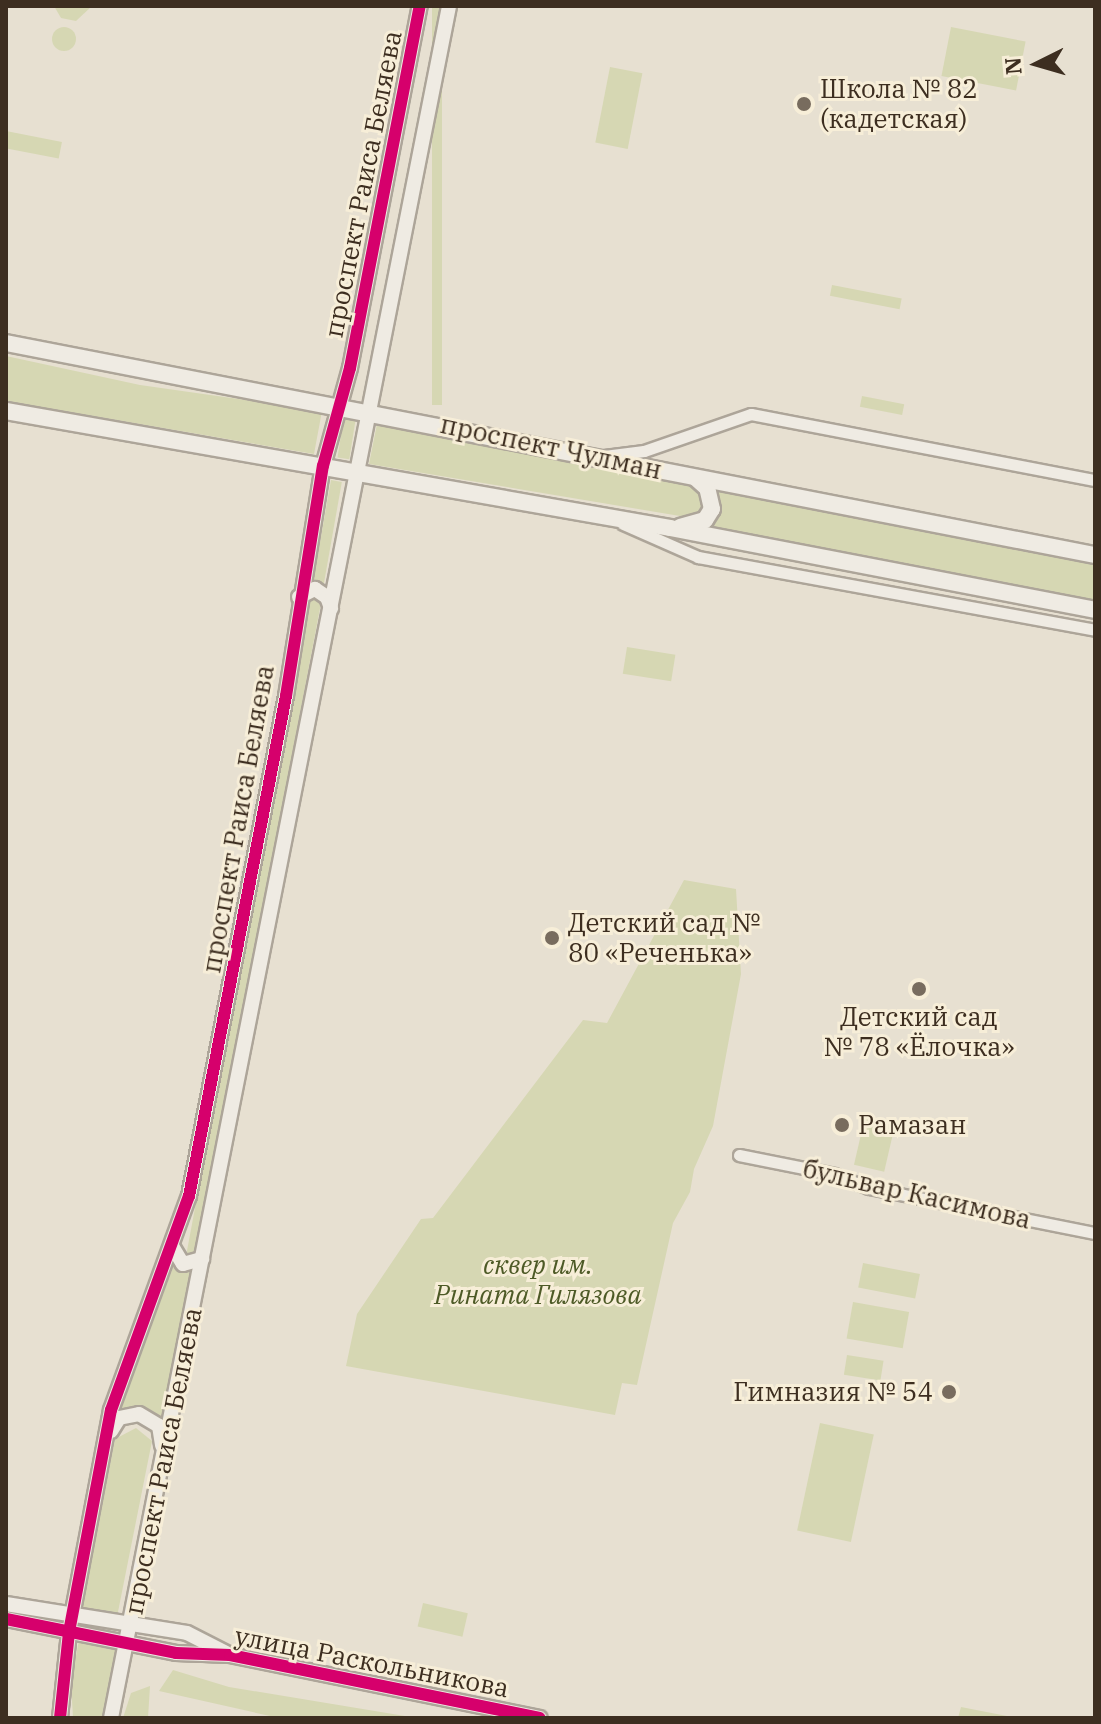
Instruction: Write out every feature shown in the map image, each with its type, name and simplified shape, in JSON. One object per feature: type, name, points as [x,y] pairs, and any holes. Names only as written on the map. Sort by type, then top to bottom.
[{"type":"main road","name":"проспект Чулман","points":[[7,344],[369,410],[604,456],[696,478],[1095,555]]},
{"type":"main road","points":[[6,411],[670,528],[1095,610]]},
{"type":"main road","points":[[670,528],[693,526],[712,509],[707,488],[696,478]]},
{"type":"street","name":"проспект Раиса Беляева","points":[[60,1718],[69,1632],[104,1440],[189,1196],[248,897],[323,466],[336,404],[350,368],[420,6]]},
{"type":"street","name":"проспект Раиса Беляева","points":[[111,1718],[128,1645],[449,6]]},
{"type":"street","points":[[604,456],[644,451],[751,414],[1095,480]]},
{"type":"street","points":[[608,518],[698,557],[1095,630]]},
{"type":"street","points":[[299,597],[315,589],[327,597],[331,608]]},
{"type":"street","name":"бульвар Касимова","points":[[739,1155],[834,1174],[869,1188],[1095,1233]]},
{"type":"street","points":[[172,1246],[183,1264],[202,1259]]},
{"type":"street","points":[[104,1440],[119,1418],[139,1414],[159,1426],[164,1454]]},
{"type":"street","name":"улица Раскольникова","points":[[6,1604],[73,1612],[187,1633],[230,1655]]},
{"type":"street","name":"улица Раскольникова","points":[[6,1619],[128,1645],[230,1655],[540,1718]]},
{"type":"green space","points":[[54,6],[92,6],[76,21],[61,18]]},
{"type":"green space","points":[[432,6],[442,6],[442,405],[432,405]]},
{"type":"green space","points":[[64,27],[73,30],[76,39],[73,48],[64,51],[55,48],[52,39],[55,30]]},
{"type":"green space","points":[[951,27],[1026,42],[1016,91],[941,76]]},
{"type":"green space","points":[[610,67],[642,73],[628,149],[595,143]]},
{"type":"green space","points":[[6,131],[62,142],[59,159],[6,148]]},
{"type":"green space","points":[[832,285],[902,299],[900,309],[830,296]]},
{"type":"green space","points":[[6,356],[140,385],[322,411],[314,454],[6,401]]},
{"type":"green space","points":[[862,396],[904,404],[902,415],[860,407]]},
{"type":"green space","points":[[344,416],[356,418],[349,459],[337,457]]},
{"type":"green space","points":[[377,424],[692,484],[702,494],[702,511],[686,517],[369,464]]},
{"type":"green space","points":[[331,480],[342,482],[324,585],[313,583]]},
{"type":"green space","points":[[715,488],[1095,562],[1095,603],[710,529],[721,514]]},
{"type":"green space","points":[[310,595],[321,603],[197,1255],[186,1256]]},
{"type":"green space","points":[[627,647],[675,655],[671,681],[623,674]]},
{"type":"green space","name":"сквер им. Рината Гилязова","points":[[684,880],[736,889],[741,974],[713,1126],[694,1169],[690,1192],[673,1223],[637,1385],[622,1383],[615,1415],[346,1366],[357,1314],[421,1219],[433,1218],[583,1020],[607,1023]]},
{"type":"green space","points":[[865,1117],[895,1124],[884,1172],[854,1165]]},
{"type":"green space","points":[[863,1263],[920,1274],[915,1299],[858,1288]]},
{"type":"green space","points":[[174,1265],[193,1271],[161,1423],[138,1409],[117,1412]]},
{"type":"green space","points":[[853,1302],[909,1312],[903,1348],[847,1338]]},
{"type":"green space","points":[[847,1355],[884,1361],[880,1381],[844,1375]]},
{"type":"green space","points":[[820,1423],[874,1434],[851,1542],[797,1531]]},
{"type":"green space","points":[[136,1428],[152,1441],[117,1617],[82,1610],[115,1439]]},
{"type":"green space","points":[[423,1603],[468,1613],[462,1637],[418,1626]]},
{"type":"green space","points":[[79,1640],[123,1649],[104,1718],[73,1718],[71,1683]]},
{"type":"green space","points":[[173,1670],[229,1687],[417,1718],[279,1718],[159,1691]]},
{"type":"green space","points":[[150,1686],[148,1718],[123,1718],[131,1693]]},
{"type":"green space","points":[[961,1707],[1017,1718],[958,1718]]},
{"type":"cycle path","points":[[60,1718],[69,1632],[111,1410],[189,1196],[286,696],[323,466],[350,368],[420,6]]},
{"type":"cycle path","points":[[6,1619],[176,1653],[230,1655],[540,1718]]},
{"type":"place","name":"Школа № 82 (кадетская)","points":[[804,104]]},
{"type":"place","name":"Детский сад № 80 «Реченька»","points":[[552,938]]},
{"type":"place","name":"Детский сад № 78 «Ёлочка»","points":[[919,989]]},
{"type":"place","name":"Рамазан","points":[[842,1125]]},
{"type":"place","name":"Гимназия № 54","points":[[949,1392]]}]
